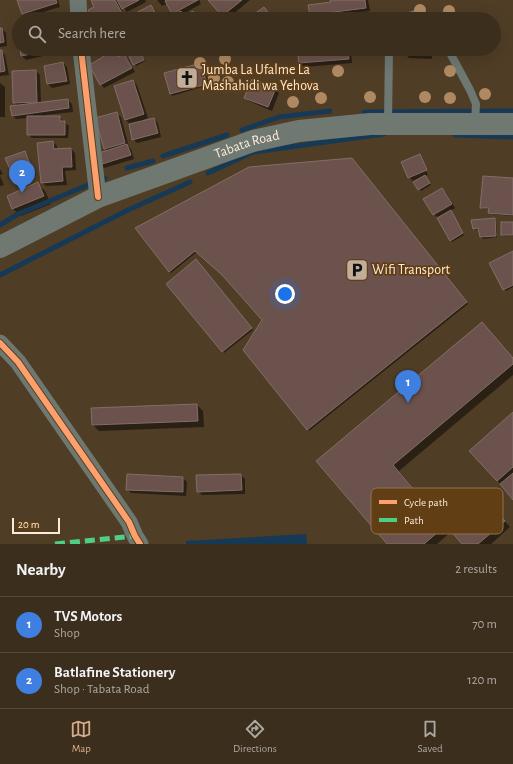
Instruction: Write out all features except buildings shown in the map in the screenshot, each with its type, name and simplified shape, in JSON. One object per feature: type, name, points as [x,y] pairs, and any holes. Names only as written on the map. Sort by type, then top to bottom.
[{"type":"main road","name":"Tabata Road","points":[[0,247],[98,198],[253,142],[299,131],[370,124],[388,115],[476,114],[513,124]]},
{"type":"street","points":[[78,0],[79,12]]},
{"type":"street","points":[[82,56],[98,198]]},
{"type":"street","points":[[0,343],[18,362],[70,436],[129,522],[140,544]]},
{"type":"lane","points":[[388,115],[389,56]]},
{"type":"lane","points":[[452,56],[470,90],[476,114]]},
{"type":"water","points":[[306,534],[307,544],[186,544],[186,541]]},
{"type":"waterway","points":[[242,130],[279,117],[330,111]]},
{"type":"waterway","points":[[364,112],[513,111]]},
{"type":"waterway","points":[[208,173],[253,152],[384,134]]},
{"type":"waterway","points":[[163,156],[227,135]]},
{"type":"waterway","points":[[455,135],[513,137]]},
{"type":"waterway","points":[[127,168],[153,161]]},
{"type":"waterway","points":[[0,225],[18,214],[105,178]]},
{"type":"waterway","points":[[0,275],[128,210],[190,182]]},
{"type":"marked path","points":[[55,544],[135,536]]},
{"type":"cycle path","points":[[82,56],[98,197]]},
{"type":"cycle path","points":[[0,343],[18,362],[129,522],[140,544]]},
{"type":"place","name":"Jumba La Ufalme La Mashahidi wa Yehova","points":[[187,78]]},
{"type":"place","name":"Batlafine Stationery","points":[[22,193]]},
{"type":"place","name":"Wifi Transport","points":[[357,270]]},
{"type":"place","name":"TVS Motors","points":[[408,403]]}]
